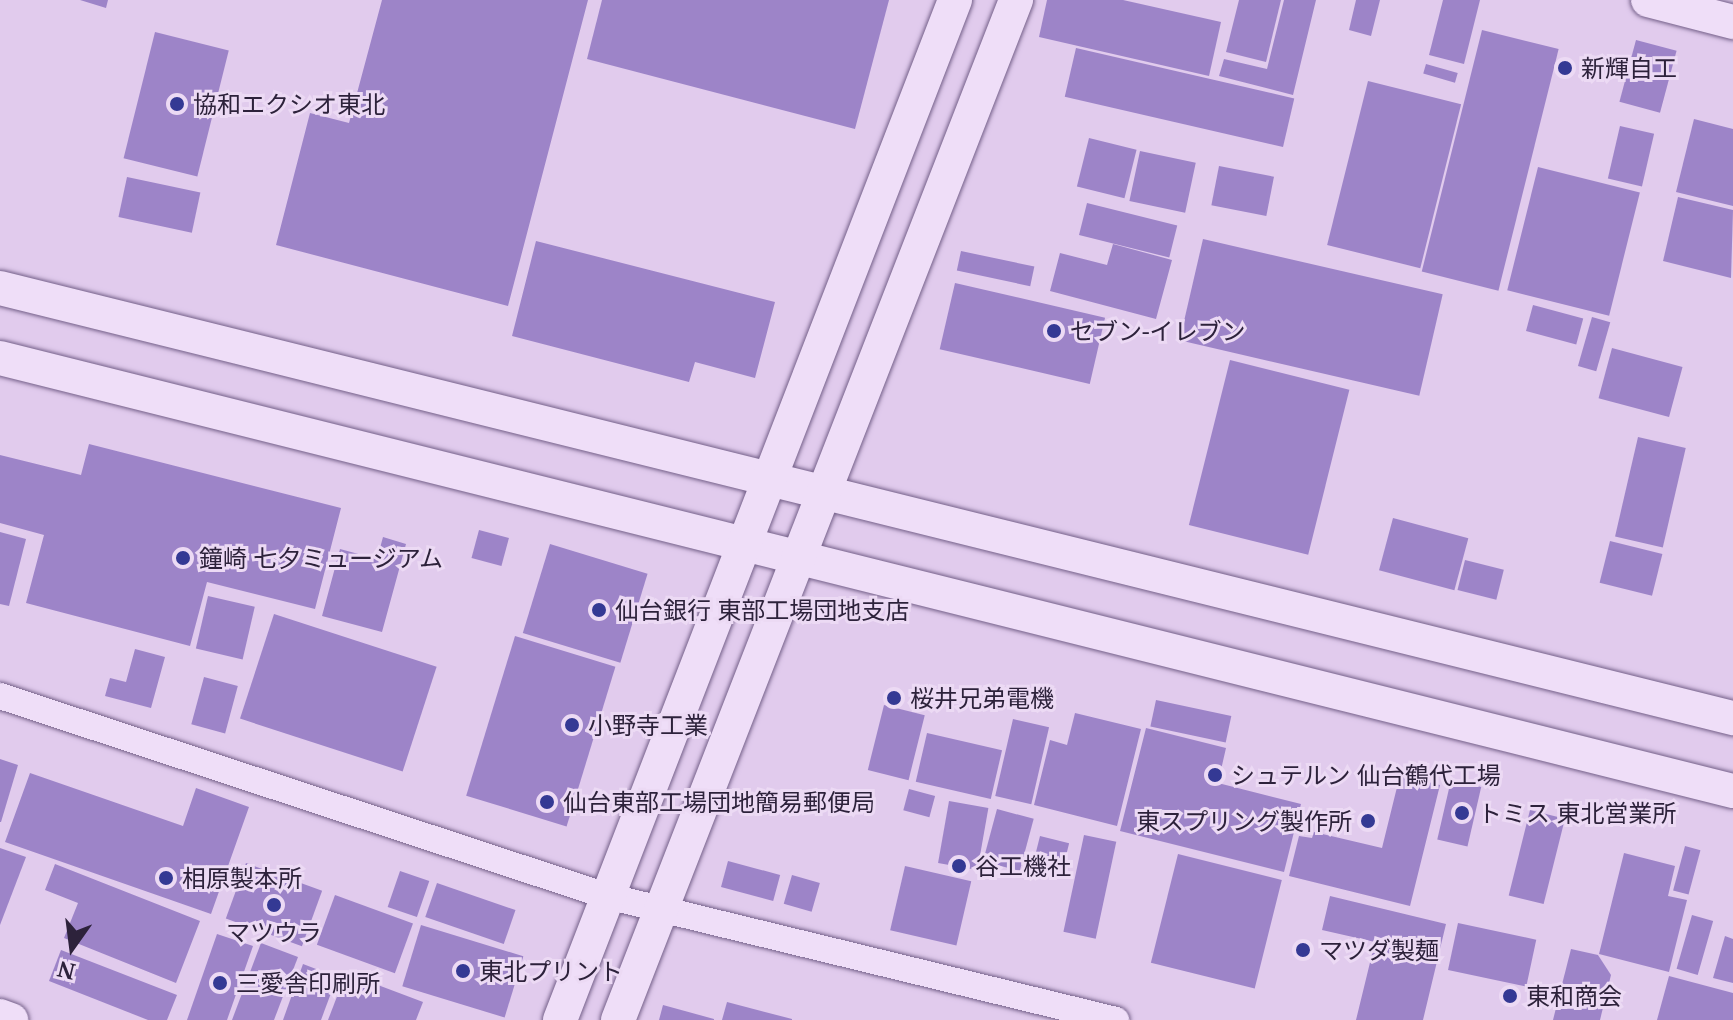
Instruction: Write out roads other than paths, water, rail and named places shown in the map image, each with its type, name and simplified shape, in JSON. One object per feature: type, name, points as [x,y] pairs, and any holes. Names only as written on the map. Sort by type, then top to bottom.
[{"type":"street","points":[[560,1020],[955,0]]},
{"type":"street","points":[[618,1020],[800,562],[822,490],[1016,0]]},
{"type":"street","points":[[1648,0],[1733,22]]},
{"type":"street","points":[[0,288],[1733,718]]},
{"type":"street","points":[[0,358],[800,562],[1733,791]]},
{"type":"street","points":[[0,696],[607,896],[1116,1020]]},
{"type":"street","points":[[0,1016],[11,1020]]},
{"type":"place","name":"新輝自工","points":[[1565,68]]},
{"type":"place","name":"協和エクシオ東北","points":[[177,104]]},
{"type":"place","name":"セブン-イレブン","points":[[1054,331]]},
{"type":"place","name":"鐘崎 七夕ミュージアム","points":[[183,558]]},
{"type":"place","name":"仙台銀行 東部工場団地支店","points":[[599,610]]},
{"type":"place","name":"桜井兄弟電機","points":[[894,698]]},
{"type":"place","name":"小野寺工業","points":[[572,725]]},
{"type":"place","name":"シュテルン 仙台鶴代工場","points":[[1215,775]]},
{"type":"place","name":"仙台東部工場団地簡易郵便局","points":[[547,802]]},
{"type":"place","name":"トミス 東北営業所","points":[[1462,813]]},
{"type":"place","name":"東スプリング製作所","points":[[1368,821]]},
{"type":"place","name":"谷工機社","points":[[959,866]]},
{"type":"place","name":"相原製本所","points":[[166,878]]},
{"type":"place","name":"マツウラ","points":[[274,905]]},
{"type":"place","name":"マツダ製麺","points":[[1303,950]]},
{"type":"place","name":"東北プリント","points":[[463,971]]},
{"type":"place","name":"三愛舎印刷所","points":[[220,983]]},
{"type":"place","name":"東和商会","points":[[1510,996]]}]
